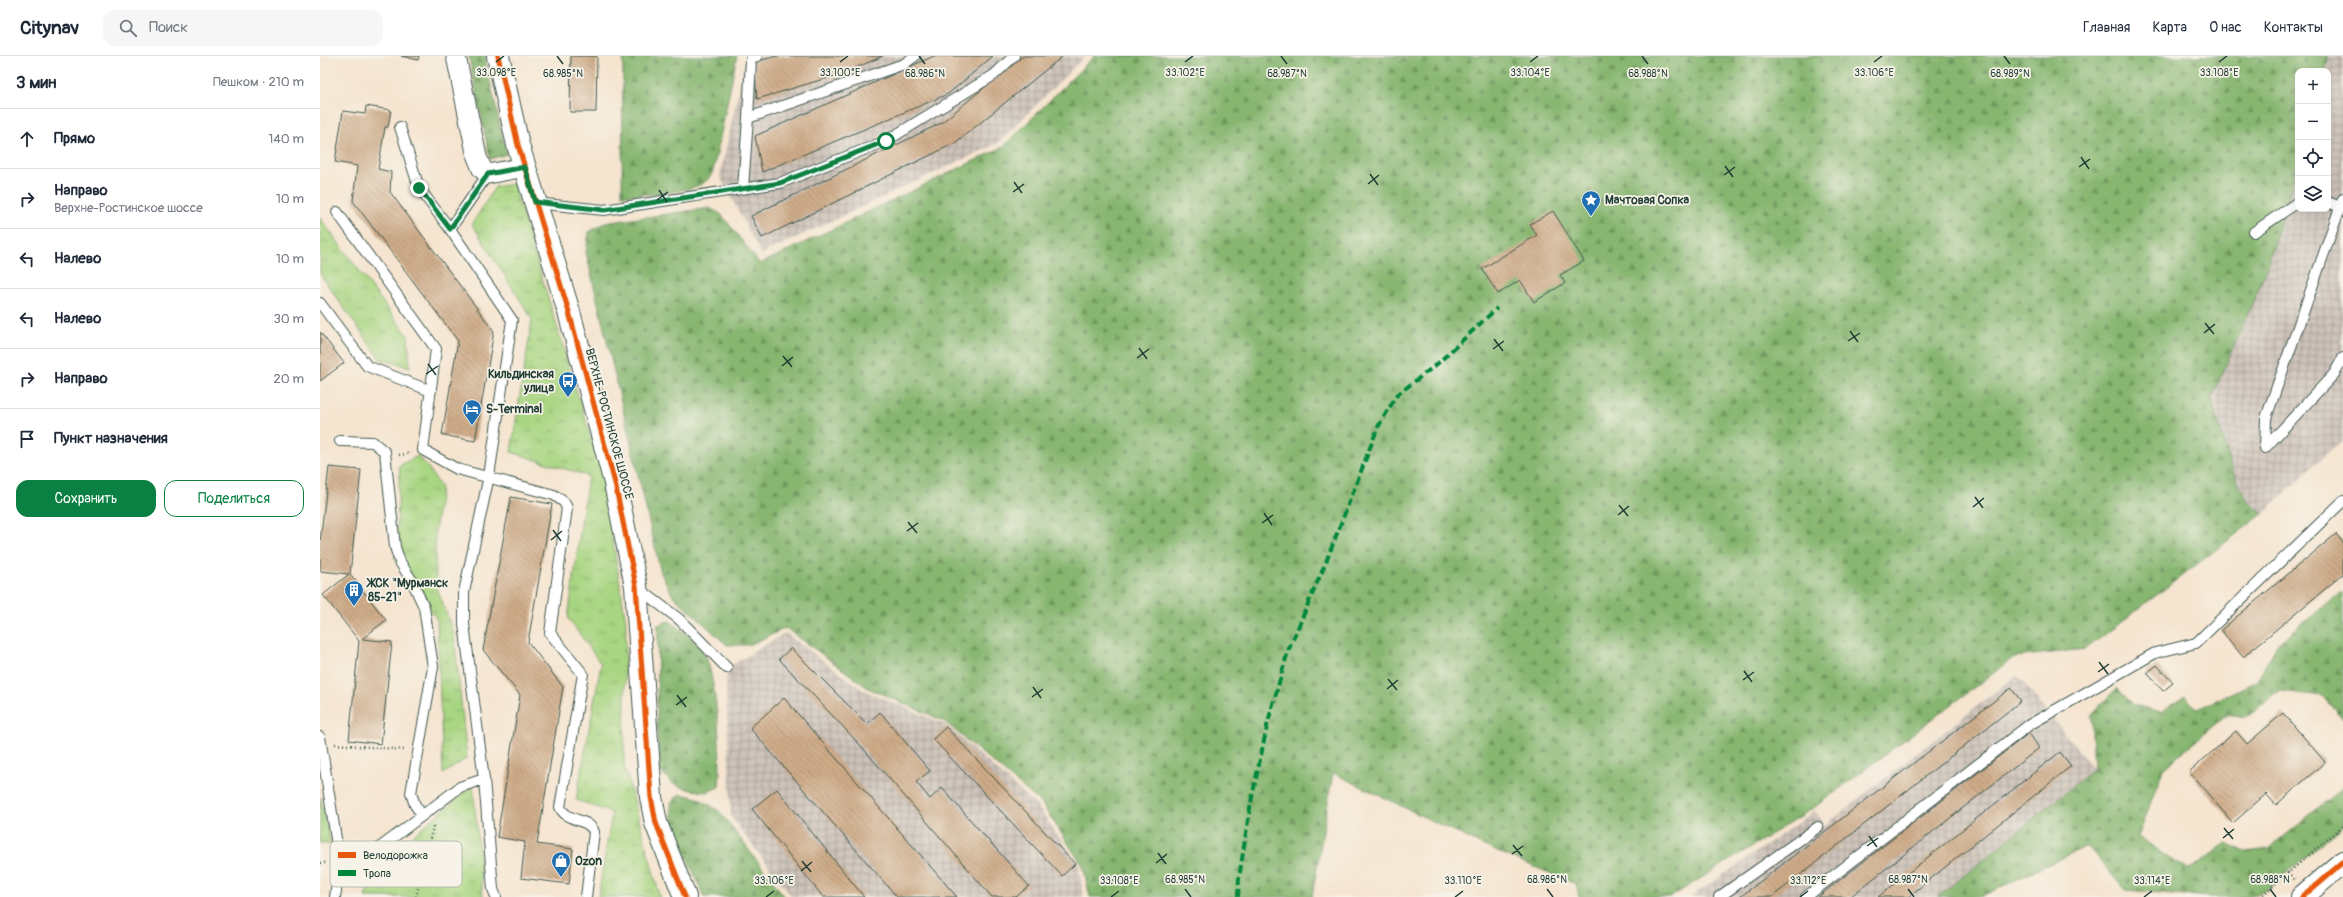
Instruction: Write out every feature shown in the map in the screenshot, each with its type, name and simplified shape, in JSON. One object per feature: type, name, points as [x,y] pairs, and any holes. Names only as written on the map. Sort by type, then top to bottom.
[{"type":"street","points":[[456,56],[477,157],[482,169],[488,174],[525,167]]},
{"type":"street","name":"ВЕРХНЕ-РОСТИНСКОЕ ШОССЕ","points":[[498,56],[525,167],[569,312],[615,483],[636,586],[651,797],[656,823],[685,897]]},
{"type":"street","points":[[2302,897],[2343,862]]},
{"type":"lane","points":[[743,189],[748,118],[750,58],[757,56]]},
{"type":"lane","points":[[748,118],[904,64],[915,56]]},
{"type":"lane","points":[[535,202],[604,210],[780,183],[886,141],[994,75],[1014,56]]},
{"type":"lane","points":[[400,127],[419,188],[450,229],[512,320],[489,476],[464,592],[464,624],[484,779],[493,889],[496,897]]},
{"type":"lane","points":[[450,229],[488,174]]},
{"type":"lane","points":[[2331,202],[2342,203],[2266,418],[2265,448],[2334,374],[2343,358]]},
{"type":"lane","points":[[2254,232],[2295,204]]},
{"type":"lane","points":[[337,212],[436,349],[424,450],[458,469],[554,494],[564,502],[567,508],[550,633],[583,674],[560,807],[565,815],[589,824],[594,832],[586,897]]},
{"type":"lane","points":[[320,303],[367,366],[431,391]]},
{"type":"lane","points":[[340,441],[373,442],[385,452],[395,547],[400,562],[412,581],[424,607],[433,667],[411,793],[415,805],[422,816]]},
{"type":"lane","points":[[1806,897],[2029,725],[2155,653],[2196,643],[2343,501]]},
{"type":"lane","points":[[636,586],[679,619],[728,668]]},
{"type":"lane","points":[[320,737],[336,841]]},
{"type":"lane","points":[[389,841],[460,787],[484,779]]},
{"type":"lane","points":[[1719,897],[1818,827]]},
{"type":"lane","points":[[335,897],[337,887]]},
{"type":"path","points":[[386,458],[424,450]]},
{"type":"path","points":[[351,745],[391,749]]},
{"type":"path","points":[[422,816],[433,827],[430,841]]},
{"type":"path","points":[[2260,897],[2343,826]]},
{"type":"path","points":[[416,897],[418,887]]},
{"type":"shaded area","points":[[746,56],[1085,56],[998,143],[761,254],[720,176]]},
{"type":"shaded area","points":[[2329,56],[2343,56],[2343,441],[2329,451],[2264,513],[2248,502],[2233,472],[2211,399],[2267,269],[2295,173],[2295,212],[2331,212],[2331,68],[2326,68]]},
{"type":"shaded area","points":[[785,633],[865,691],[945,724],[1037,806],[1079,865],[1083,897],[792,897],[731,817],[726,690],[727,668]]},
{"type":"shaded area","points":[[2017,675],[2094,769],[1938,897],[1691,897],[1815,811],[1825,825]]},
{"type":"green space","points":[[469,56],[486,56],[486,64],[507,154],[490,159]]},
{"type":"green space","points":[[623,56],[737,56],[714,167],[710,177],[703,183],[693,187],[668,192],[642,195],[622,195]]},
{"type":"green space","points":[[1094,56],[2329,56],[2326,68],[2295,68],[2295,173],[2267,269],[2211,399],[2233,472],[2248,502],[2264,513],[2086,649],[2015,657],[1815,807],[1671,897],[1579,897],[1576,884],[1484,846],[1333,773],[1312,897],[1090,897],[1083,866],[1041,803],[944,721],[868,688],[786,628],[749,645],[727,645],[673,596],[661,573],[586,252],[589,232],[604,223],[709,208],[721,214],[760,264],[1003,147]]},
{"type":"green space","points":[[513,184],[602,473],[626,622],[624,764],[660,897],[598,897],[612,813],[576,800],[601,664],[568,618],[588,476],[511,452],[532,319],[472,224],[495,187]]},
{"type":"green space","points":[[320,218],[408,336],[410,367],[380,359],[320,274]]},
{"type":"green space","points":[[418,456],[428,467],[441,488],[435,533],[436,585],[454,634],[467,758],[443,774],[437,620],[395,559],[400,465]]},
{"type":"green space","points":[[2343,591],[2343,719],[2323,696],[2281,691],[2244,718],[2227,714],[2163,769],[2138,837],[2190,870],[2226,843],[2246,852],[2269,849],[2343,787],[2343,826],[2264,892],[2244,897],[2211,897],[2125,890],[2087,846],[1980,897],[1938,897],[2094,769],[2091,715],[2117,688],[2134,705],[2161,712],[2185,696],[2197,709],[2256,682],[2278,643]]},
{"type":"green space","points":[[669,621],[700,646],[710,669],[718,721],[720,774],[719,787],[707,792],[691,790],[673,784],[659,770],[657,730],[658,625]]},
{"type":"green space","points":[[473,785],[483,897],[365,897],[369,887],[462,887],[462,841],[407,841]]},
{"type":"green space","points":[[680,794],[698,798],[719,811],[785,897],[704,897],[672,823],[671,802]]},
{"type":"green space","points":[[320,797],[330,845],[320,843]]},
{"type":"building","points":[[401,56],[419,56],[418,60]]},
{"type":"building","points":[[571,56],[597,56],[596,112],[570,112]]},
{"type":"building","points":[[777,56],[883,56],[844,73],[757,99],[754,62]]},
{"type":"building","points":[[934,56],[993,56],[948,94],[762,172],[755,136]]},
{"type":"building","points":[[1023,56],[1063,56],[955,143],[762,238],[751,216],[941,123]]},
{"type":"building","points":[[366,106],[391,110],[388,127],[385,127],[378,169],[391,172],[390,192],[494,331],[475,441],[442,435],[458,341],[353,201],[357,166],[335,162],[343,111],[365,114]]},
{"type":"building","points":[[1553,211],[1584,261],[1560,275],[1565,283],[1534,302],[1520,280],[1498,294],[1482,269],[1537,235],[1530,224]]},
{"type":"building","points":[[320,332],[344,363],[320,381]]},
{"type":"building","name":"ЖСК \"Мурманск 85-21\"","points":[[329,467],[361,470],[350,574],[386,620],[362,639],[392,642],[381,744],[349,740],[359,641],[323,595],[349,574],[320,571],[320,542]]},
{"type":"building","points":[[511,497],[552,504],[528,642],[563,687],[537,844],[573,849],[569,884],[521,878],[525,842],[497,837],[520,695],[483,650]]},
{"type":"building","points":[[2336,534],[2343,542],[2343,574],[2243,657],[2221,630]]},
{"type":"building","points":[[791,648],[867,724],[880,712],[930,771],[916,782],[930,799],[942,788],[1029,886],[1016,897],[992,897],[861,746],[779,659]]},
{"type":"building","points":[[2157,665],[2173,683],[2163,691],[2147,673]]},
{"type":"building","points":[[2011,688],[2021,701],[1772,897],[1740,897]]},
{"type":"building","points":[[784,698],[957,897],[897,897],[750,728]]},
{"type":"building","points":[[2283,713],[2325,762],[2276,805],[2266,794],[2233,823],[2189,772],[2236,731],[2247,744]]},
{"type":"building","points":[[946,727],[1075,864],[1062,876],[933,739]]},
{"type":"building","points":[[2029,733],[2039,748],[1850,897],[1818,897]]},
{"type":"building","points":[[2060,752],[2071,766],[1908,897],[1878,897]]},
{"type":"building","points":[[777,789],[864,897],[823,897],[752,809]]},
{"type":"marked path","points":[[1238,897],[1239,878],[1251,802],[1268,722],[1288,651],[1326,562],[1378,427],[1397,395],[1437,364],[1497,308]]},
{"type":"cycle path","points":[[498,56],[518,145],[569,312],[615,483],[636,586],[651,797],[656,823],[685,897]]},
{"type":"cycle path","points":[[2302,897],[2343,862]]},
{"type":"place","name":"Мачтовая Сопка","points":[[1591,217]]},
{"type":"place","name":"Кильдинская улица","points":[[568,398]]},
{"type":"place","name":"S-Terminal","points":[[472,426]]},
{"type":"place","name":"ЖСК \"Мурманск 85-21\"","points":[[354,607]]},
{"type":"place","name":"Ozon","points":[[561,878]]},
{"type":"route","points":[[419,188],[450,229],[488,174],[525,167],[535,202],[604,210],[780,183],[886,141]]}]
